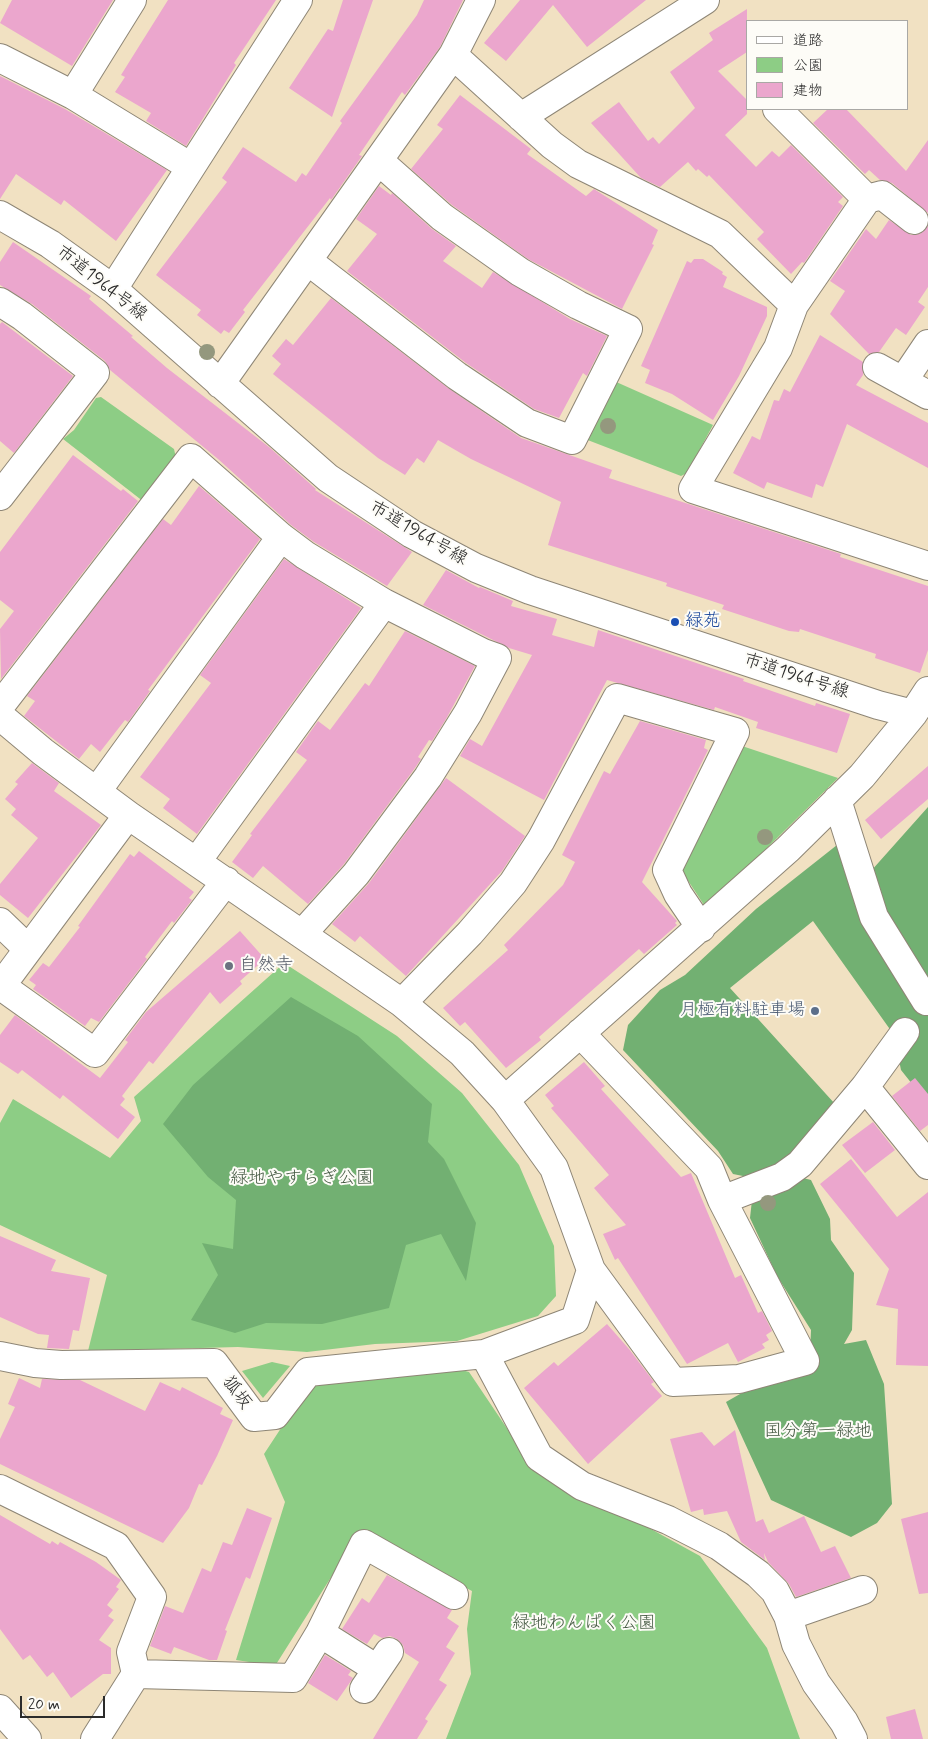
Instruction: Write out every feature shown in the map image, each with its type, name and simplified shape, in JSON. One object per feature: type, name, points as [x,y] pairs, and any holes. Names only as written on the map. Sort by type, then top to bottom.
[{"type":"street","points":[[73,95],[132,0]]},
{"type":"street","points":[[113,289],[298,0]]},
{"type":"street","points":[[220,384],[453,55],[481,0]]},
{"type":"street","points":[[521,117],[705,0]]},
{"type":"street","points":[[453,55],[552,145],[578,164],[720,234],[794,305]]},
{"type":"street","points":[[0,58],[73,95],[191,167]]},
{"type":"street","points":[[778,110],[867,199]]},
{"type":"street","points":[[308,261],[456,376],[527,423],[572,440],[628,329],[578,305],[520,272],[442,217],[379,161]]},
{"type":"street","points":[[914,220],[882,195],[867,199],[794,305],[778,348],[693,489],[928,566]]},
{"type":"street","name":"市道1964号線","points":[[0,215],[50,244],[113,289],[328,478],[412,534],[476,568],[530,590],[878,705],[923,701]]},
{"type":"street","points":[[0,302],[22,316],[95,373],[9,464],[0,496]]},
{"type":"street","points":[[902,381],[928,344]]},
{"type":"street","points":[[877,367],[928,396]]},
{"type":"street","points":[[0,706],[191,458],[281,537],[305,555],[384,603],[483,653],[497,658],[468,713],[428,777],[356,874],[302,934]]},
{"type":"street","points":[[97,791],[281,537]]},
{"type":"street","points":[[198,861],[384,603]]},
{"type":"street","points":[[402,1002],[470,933],[513,883],[541,840],[617,698],[735,732],[667,870],[678,894],[701,928]]},
{"type":"street","points":[[505,1100],[781,855],[862,776],[923,701]]},
{"type":"street","points":[[0,716],[43,752],[128,815],[402,1002],[462,1053],[505,1100],[554,1168],[591,1270],[673,1382],[739,1379],[805,1361],[722,1200],[709,1168],[580,1033]]},
{"type":"street","points":[[837,800],[874,917],[926,1001]]},
{"type":"street","points":[[128,815],[2,986],[95,1053],[226,881]]},
{"type":"street","points":[[0,922],[28,949]]},
{"type":"street","points":[[722,1200],[782,1177],[800,1164],[864,1087],[904,1032]]},
{"type":"street","points":[[864,1087],[928,1165]]},
{"type":"street","name":"狐坂","points":[[0,1356],[35,1363],[61,1365],[214,1363],[254,1417],[275,1415],[308,1372],[484,1354],[574,1320],[591,1270]]},
{"type":"street","points":[[484,1354],[539,1457],[582,1486],[668,1520],[720,1546],[758,1574],[775,1591],[788,1616],[796,1644],[816,1683],[844,1722],[853,1739]]},
{"type":"street","points":[[0,1489],[116,1546],[152,1597],[131,1652],[136,1674],[95,1739]]},
{"type":"street","points":[[136,1674],[293,1678],[320,1633],[364,1544],[454,1595]]},
{"type":"street","points":[[788,1616],[863,1590]]},
{"type":"street","points":[[320,1633],[376,1670]]},
{"type":"street","points":[[0,1709],[27,1739]]},
{"type":"green space","points":[[614,381],[713,425],[687,473],[681,476],[585,439]]},
{"type":"green space","points":[[101,397],[174,449],[176,458],[144,502],[63,439],[74,430],[96,398]]},
{"type":"green space","points":[[742,746],[838,778],[706,908],[679,867]]},
{"type":"green space","points":[[928,807],[928,1104],[901,1070],[894,1035],[813,921],[730,988],[835,1104],[831,1116],[773,1172],[748,1177],[733,1174],[718,1151],[623,1050],[628,1025],[660,990],[685,975],[756,909],[837,845],[871,871]]},
{"type":"green space","name":"緑地やすらぎ公園","points":[[284,963],[397,1036],[462,1093],[519,1165],[554,1246],[556,1296],[538,1316],[457,1341],[375,1344],[307,1352],[238,1347],[88,1351],[107,1275],[0,1225],[0,1123],[13,1099],[110,1158],[141,1121],[134,1097]]},
{"type":"green space","points":[[291,997],[358,1036],[432,1104],[428,1142],[444,1159],[476,1223],[466,1281],[441,1234],[406,1245],[389,1308],[322,1324],[266,1323],[235,1333],[191,1320],[218,1275],[202,1243],[233,1249],[236,1200],[208,1177],[163,1124],[193,1085]]},
{"type":"green space","name":"国分第一緑地","points":[[799,1177],[811,1180],[830,1219],[831,1240],[854,1273],[852,1330],[844,1344],[866,1340],[884,1384],[892,1504],[877,1523],[851,1537],[771,1500],[726,1402],[810,1354],[811,1330],[777,1276],[750,1218],[752,1200]]},
{"type":"green space","points":[[272,1362],[290,1366],[263,1398],[242,1371]]},
{"type":"green space","name":"緑地わんぱく公園","points":[[455,1368],[469,1372],[535,1470],[620,1512],[700,1556],[767,1648],[800,1739],[446,1739],[471,1674],[467,1629],[472,1591],[359,1533],[275,1666],[236,1660],[285,1502],[264,1454],[312,1381],[362,1380]]},
{"type":"building","points":[[12,0],[113,0],[72,66],[0,23]]},
{"type":"building","points":[[168,0],[276,0],[234,63],[236,65],[186,146],[146,121],[151,113],[115,92],[125,77],[121,75]]},
{"type":"building","points":[[343,0],[373,0],[332,117],[289,88],[328,29],[333,31]]},
{"type":"building","points":[[424,0],[463,0],[440,47],[405,95],[402,92],[359,155],[362,156],[331,200],[330,198],[243,310],[245,312],[229,333],[224,330],[221,334],[197,315],[201,310],[156,275],[227,182],[222,178],[243,147],[296,182],[302,173],[306,176],[342,123],[340,121],[417,15]]},
{"type":"building","points":[[520,0],[646,0],[587,47],[553,5],[506,61],[484,43]]},
{"type":"building","points":[[747,9],[746,53],[718,71],[746,99],[747,114],[725,135],[756,167],[772,151],[779,157],[791,145],[843,197],[838,202],[843,206],[804,263],[802,262],[791,274],[757,239],[764,232],[709,175],[707,177],[698,169],[696,171],[688,162],[660,187],[641,178],[591,123],[619,102],[648,141],[653,137],[659,144],[695,108],[670,72],[713,40],[709,33]]},
{"type":"building","points":[[0,76],[65,109],[167,170],[116,241],[64,200],[61,205],[16,174],[0,199]]},
{"type":"building","points":[[460,95],[531,149],[527,154],[586,196],[594,189],[658,230],[652,244],[654,245],[622,309],[528,259],[452,205],[411,169],[443,129],[437,125]]},
{"type":"building","points":[[827,110],[847,110],[906,171],[928,140],[928,213],[892,183],[880,180],[869,170],[865,174],[813,123]]},
{"type":"building","points":[[379,186],[391,195],[392,193],[432,229],[456,246],[443,261],[482,288],[493,272],[570,319],[607,336],[587,376],[583,373],[559,418],[534,409],[466,363],[347,271],[377,234],[356,219]]},
{"type":"building","points":[[889,220],[911,235],[920,234],[928,226],[928,287],[918,302],[925,307],[906,335],[896,328],[879,352],[869,354],[830,314],[845,291],[830,281],[866,229],[876,239]]},
{"type":"building","points":[[13,242],[91,296],[89,299],[133,336],[131,337],[167,368],[269,447],[315,490],[412,552],[387,586],[314,542],[291,525],[218,459],[110,370],[105,361],[32,304],[0,285],[0,262]]},
{"type":"building","points":[[694,259],[703,259],[723,272],[722,274],[727,277],[723,287],[767,307],[767,316],[739,376],[713,420],[672,394],[645,383],[650,370],[641,366],[687,261],[691,263]]},
{"type":"building","points":[[331,298],[448,388],[521,438],[612,470],[609,478],[841,554],[840,557],[928,586],[928,650],[920,673],[875,658],[876,654],[800,629],[799,632],[789,631],[722,609],[724,605],[666,586],[667,583],[548,545],[561,502],[471,459],[438,440],[424,463],[417,458],[405,475],[378,458],[273,374],[281,364],[272,356],[286,339],[293,345]]},
{"type":"building","points":[[2,322],[73,376],[14,453],[0,441],[0,324]]},
{"type":"building","points":[[820,335],[863,362],[863,375],[856,385],[928,423],[928,468],[847,424],[823,487],[816,484],[812,498],[767,482],[764,489],[733,473],[752,436],[760,440],[774,400],[779,401],[784,389],[790,392]]},
{"type":"building","points":[[73,455],[121,491],[123,489],[138,501],[1,679],[0,629],[14,611],[0,600],[0,552]]},
{"type":"building","points":[[199,486],[260,539],[148,690],[150,691],[128,722],[125,720],[100,752],[91,744],[79,759],[24,716],[35,701],[27,696],[163,519],[171,525]]},
{"type":"building","points":[[284,559],[361,608],[197,834],[163,808],[170,799],[140,777],[211,683],[200,675]]},
{"type":"building","points":[[446,570],[479,588],[513,601],[511,606],[557,619],[552,635],[594,647],[598,630],[744,679],[743,681],[815,706],[816,703],[850,714],[837,753],[756,728],[758,722],[715,707],[714,710],[607,680],[544,800],[460,756],[470,739],[482,746],[532,655],[509,648],[423,605]]},
{"type":"building","points":[[405,631],[475,666],[446,719],[432,741],[429,740],[418,757],[421,759],[415,768],[344,864],[308,904],[263,866],[253,878],[232,862],[252,835],[250,834],[307,760],[296,752],[318,721],[330,730],[365,683],[369,686]]},
{"type":"building","points":[[640,721],[706,740],[704,748],[708,750],[642,882],[677,921],[675,923],[677,925],[644,954],[639,949],[539,1037],[541,1040],[506,1068],[465,1022],[460,1026],[443,1008],[508,950],[504,945],[563,885],[575,862],[562,855],[604,771],[610,774]]},
{"type":"building","points":[[32,763],[59,783],[54,791],[101,825],[28,918],[0,895],[0,884],[38,838],[11,815],[16,809],[5,799],[18,784],[15,782]]},
{"type":"building","points":[[928,766],[928,799],[881,839],[865,820]]},
{"type":"building","points":[[446,778],[525,836],[502,871],[406,976],[360,936],[355,942],[332,924],[369,883]]},
{"type":"building","points":[[139,851],[194,892],[189,898],[192,900],[174,923],[172,921],[145,957],[147,959],[99,1022],[91,1018],[85,1026],[33,989],[36,985],[29,980],[43,963],[49,967],[80,927],[78,926],[130,854],[134,857]]},
{"type":"building","points":[[240,931],[265,959],[240,981],[242,984],[220,1004],[210,992],[153,1064],[149,1061],[122,1096],[125,1099],[120,1105],[135,1117],[118,1139],[63,1095],[60,1099],[22,1070],[18,1074],[0,1062],[0,1035],[15,1015],[100,1078],[128,1042],[125,1040],[146,1012]]},
{"type":"building","points":[[584,1062],[605,1086],[601,1089],[681,1177],[691,1173],[735,1278],[741,1275],[758,1313],[762,1311],[772,1331],[766,1335],[769,1340],[762,1344],[765,1348],[738,1362],[728,1343],[687,1364],[618,1258],[615,1260],[603,1234],[626,1225],[594,1188],[609,1175],[551,1108],[554,1106],[545,1095]]},
{"type":"building","points":[[915,1078],[928,1094],[928,1125],[920,1131],[892,1096]]},
{"type":"building","points":[[873,1122],[895,1150],[865,1173],[842,1145]]},
{"type":"building","points":[[851,1159],[897,1217],[928,1192],[928,1366],[896,1365],[898,1309],[876,1305],[889,1269],[820,1184]]},
{"type":"building","points":[[0,1236],[56,1260],[51,1271],[90,1278],[79,1331],[73,1330],[69,1349],[47,1348],[49,1335],[38,1334],[0,1317]]},
{"type":"building","points":[[607,1324],[629,1349],[654,1382],[651,1384],[662,1396],[588,1464],[524,1388],[554,1362],[558,1366]]},
{"type":"building","points":[[19,1378],[40,1388],[42,1379],[80,1380],[145,1411],[160,1382],[180,1391],[182,1387],[223,1408],[220,1414],[233,1420],[217,1456],[202,1485],[199,1484],[189,1508],[163,1543],[0,1464],[0,1439],[15,1407],[8,1404]]},
{"type":"building","points":[[735,1430],[756,1522],[763,1519],[769,1533],[804,1516],[821,1552],[835,1546],[851,1578],[796,1597],[789,1584],[768,1562],[764,1553],[765,1560],[741,1542],[727,1511],[704,1515],[703,1509],[691,1512],[670,1439],[702,1432],[714,1446]]},
{"type":"building","points":[[247,1508],[272,1518],[250,1579],[246,1577],[225,1630],[227,1631],[217,1660],[209,1660],[174,1647],[171,1654],[150,1646],[165,1606],[183,1613],[202,1568],[211,1572],[223,1542],[232,1545]]},
{"type":"building","points":[[928,1512],[928,1593],[919,1594],[901,1519]]},
{"type":"building","points":[[0,1515],[50,1544],[52,1541],[58,1545],[60,1542],[96,1562],[121,1580],[116,1587],[119,1589],[107,1605],[113,1610],[108,1616],[114,1620],[99,1640],[111,1648],[111,1674],[103,1674],[71,1698],[53,1672],[47,1677],[30,1655],[23,1660],[0,1629]]},
{"type":"building","points":[[387,1575],[452,1610],[447,1618],[459,1626],[446,1647],[455,1653],[439,1680],[447,1685],[425,1719],[428,1721],[417,1739],[373,1739],[419,1662],[405,1653],[403,1645],[397,1639],[390,1636],[382,1638],[374,1634],[367,1644],[342,1629],[362,1598],[369,1603]]},
{"type":"building","points":[[325,1655],[351,1671],[348,1675],[353,1678],[337,1701],[308,1683]]},
{"type":"building","points":[[915,1709],[923,1739],[891,1739],[886,1717]]},
{"type":"place","name":"緑苑","points":[[675,622]]},
{"type":"place","name":"自然寺","points":[[229,966]]},
{"type":"place","name":"月極有料駐車場","points":[[815,1011]]}]
